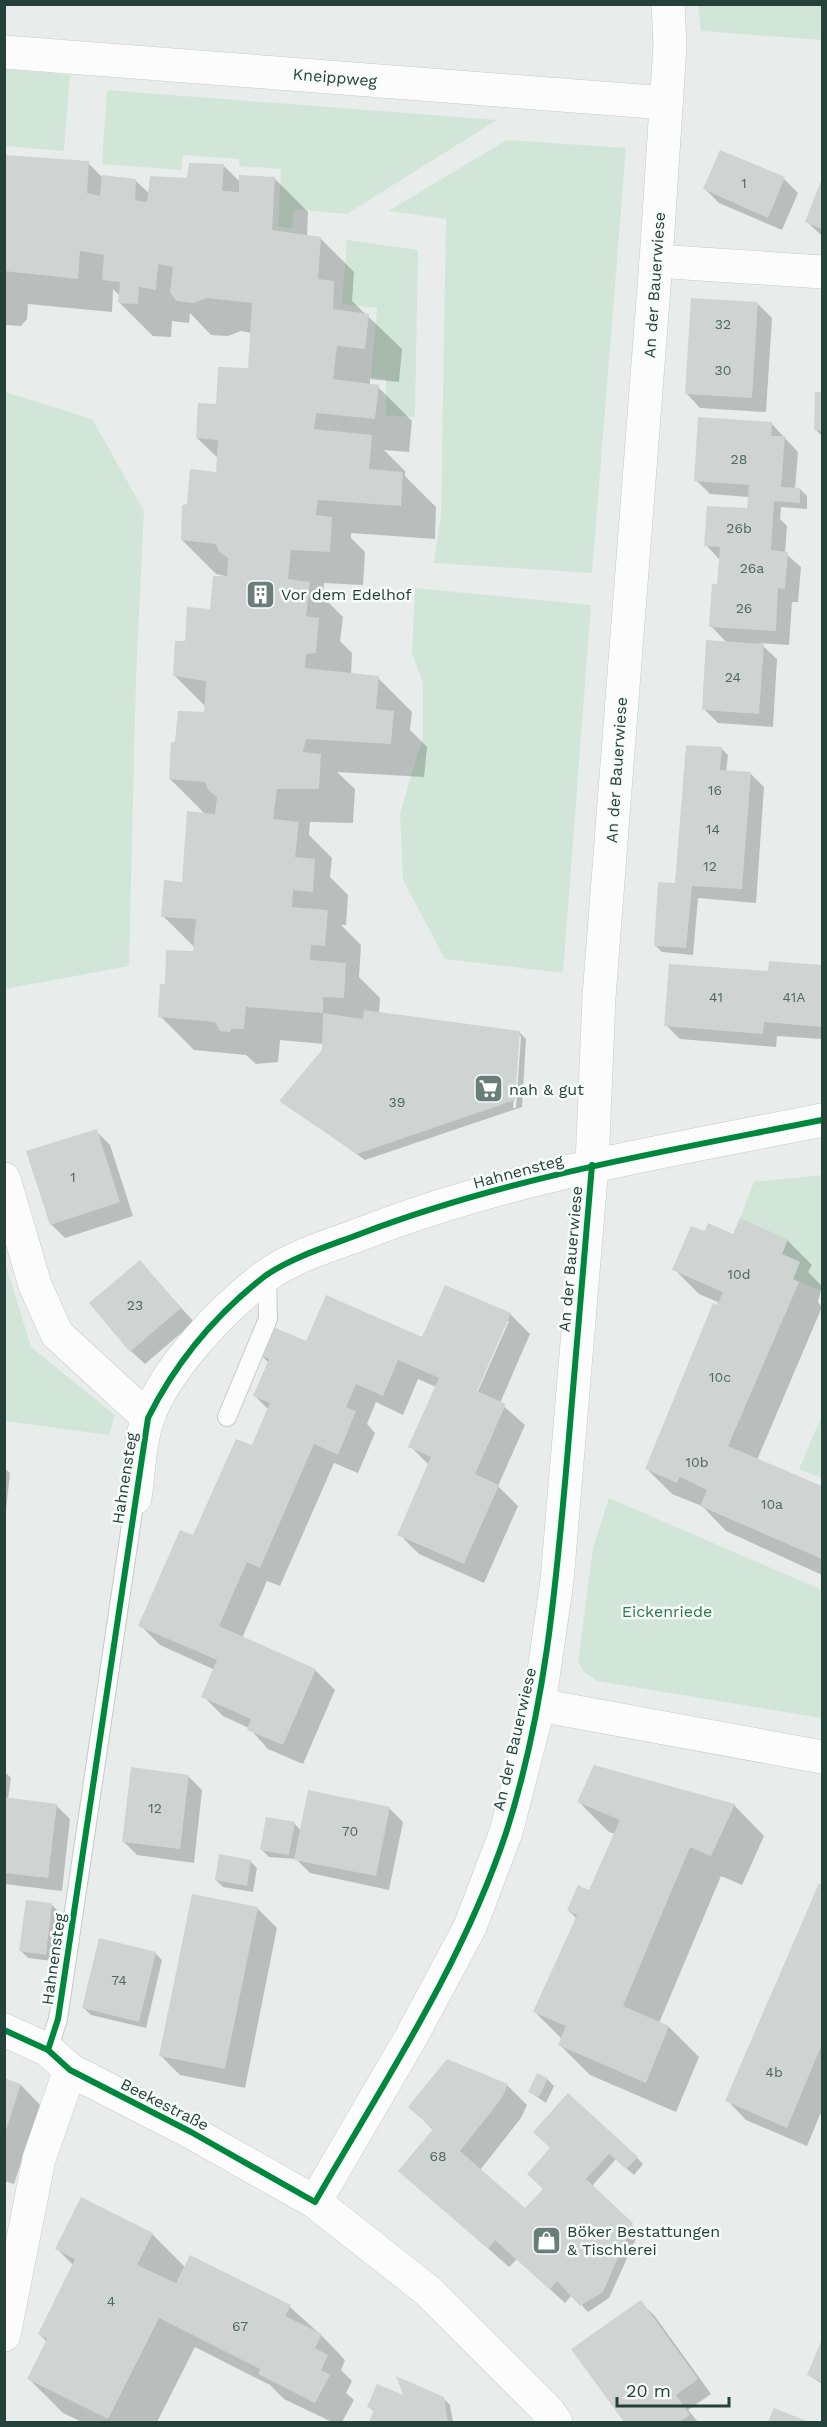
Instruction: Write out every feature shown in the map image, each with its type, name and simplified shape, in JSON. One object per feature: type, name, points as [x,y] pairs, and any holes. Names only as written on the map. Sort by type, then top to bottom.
[{"type":"street","name":"An der Bauerwiese","points":[[315,2202],[410,2040],[470,1927],[506,1832],[539,1705],[557,1581],[592,1166],[599,997],[656,261],[670,45],[668,4]]},
{"type":"street","name":"Kneippweg","points":[[4,51],[666,104]]},
{"type":"street","points":[[656,261],[822,272]]},
{"type":"street","name":"Hahnensteg","points":[[135,1498],[147,1418],[161,1391],[198,1337],[267,1275],[316,1251],[427,1208],[592,1166],[822,1120]]},
{"type":"street","points":[[4,1179],[35,1285],[57,1334],[147,1418]]},
{"type":"street","points":[[539,1705],[822,1757]]},
{"type":"street","name":"Beekestraße","points":[[4,2030],[315,2202],[428,2291],[547,2410],[556,2422]]},
{"type":"street","name":"Hahnensteg","points":[[4,2335],[59,2060]]},
{"type":"lane","points":[[227,1417],[268,1319],[267,1275]]},
{"type":"lane","name":"Hahnensteg","points":[[59,2060],[58,2019],[135,1498]]},
{"type":"green space","points":[[698,5],[822,5],[822,40],[701,31]]},
{"type":"green space","points":[[4,69],[70,75],[64,151],[5,146]]},
{"type":"green space","points":[[107,90],[497,120],[347,214],[294,209],[292,228],[278,227],[281,169],[239,166],[239,159],[183,155],[181,170],[102,164]]},
{"type":"green space","points":[[507,140],[626,148],[592,573],[434,563],[441,512],[446,219],[388,211]]},
{"type":"green space","points":[[347,240],[418,250],[415,417],[386,416],[386,379],[371,377],[377,308],[342,304]]},
{"type":"green space","points":[[5,392],[92,419],[144,511],[136,677],[129,966],[5,989]]},
{"type":"green space","points":[[415,588],[591,605],[563,973],[445,959],[403,880],[400,813],[423,737],[423,683],[412,653]]},
{"type":"green space","points":[[822,1175],[822,1291],[793,1279],[800,1262],[782,1254],[788,1239],[740,1218],[754,1182]]},
{"type":"green space","points":[[5,1262],[31,1347],[115,1415],[109,1435],[5,1421]]},
{"type":"green space","points":[[822,1415],[822,1478],[799,1469]]},
{"type":"green space","name":"Eickenriede","points":[[609,1498],[822,1590],[822,1718],[597,1681],[583,1671],[578,1661],[593,1548]]},
{"type":"building","points":[[720,150],[785,177],[768,218],[703,189]]},
{"type":"building","name":"Vor dem Edelhof","points":[[4,155],[89,161],[87,193],[100,196],[102,175],[136,179],[135,200],[147,202],[150,176],[187,178],[189,163],[224,164],[222,191],[239,192],[239,175],[275,177],[272,230],[321,237],[318,279],[334,281],[333,309],[369,314],[365,349],[337,346],[333,379],[379,385],[375,419],[316,413],[314,429],[372,435],[369,469],[403,472],[401,506],[318,500],[316,515],[332,517],[330,552],[291,550],[288,579],[310,582],[306,616],[319,618],[316,653],[306,654],[305,668],[379,676],[376,709],[394,711],[391,744],[306,739],[303,752],[321,754],[319,789],[277,789],[273,819],[299,822],[295,857],[315,859],[313,892],[293,890],[292,907],[328,910],[325,946],[311,945],[310,960],[346,963],[344,998],[323,997],[323,1013],[246,1007],[244,1029],[231,1029],[230,1032],[220,1031],[215,1022],[158,1017],[160,984],[165,984],[166,950],[193,951],[196,919],[161,917],[164,880],[182,882],[187,811],[215,814],[217,797],[208,790],[205,782],[169,779],[171,743],[175,742],[178,711],[204,712],[206,681],[173,676],[175,641],[185,641],[187,607],[210,609],[213,576],[227,576],[228,558],[219,552],[216,544],[181,540],[182,505],[187,504],[190,469],[216,472],[218,440],[196,438],[198,403],[216,404],[218,367],[248,368],[252,303],[207,298],[193,303],[176,301],[170,292],[173,267],[158,264],[156,290],[139,287],[138,304],[118,303],[120,282],[102,280],[104,255],[80,251],[78,279],[4,271]]},
{"type":"building","points":[[822,178],[822,229],[805,222]]},
{"type":"building","points":[[691,298],[758,302],[752,398],[685,394]]},
{"type":"building","points":[[815,392],[822,392],[822,431],[814,430]]},
{"type":"building","points":[[698,417],[772,422],[771,436],[785,436],[781,487],[800,488],[800,503],[774,501],[771,550],[788,552],[785,589],[778,588],[776,631],[709,627],[712,584],[717,584],[720,547],[704,546],[707,506],[747,508],[749,485],[694,481]]},
{"type":"building","points":[[706,640],[764,644],[759,714],[702,710]]},
{"type":"building","points":[[686,745],[722,747],[720,770],[751,772],[742,889],[692,886],[686,948],[654,946],[658,882],[675,883]]},
{"type":"building","points":[[769,961],[822,965],[822,1027],[764,1022],[763,1034],[664,1026],[669,964],[768,971]]},
{"type":"building","points":[[364,1010],[520,1031],[515,1100],[357,1154],[279,1101],[322,1050],[323,1013],[363,1019]]},
{"type":"building","points":[[97,1129],[120,1202],[50,1225],[26,1151]]},
{"type":"building","points":[[740,1218],[788,1239],[782,1254],[800,1262],[793,1279],[799,1282],[728,1446],[822,1486],[822,1559],[700,1506],[707,1490],[680,1477],[677,1483],[645,1469],[713,1303],[717,1305],[723,1292],[672,1270],[691,1226],[705,1231],[708,1223],[733,1234]]},
{"type":"building","points":[[140,1260],[181,1308],[130,1352],[89,1303]]},
{"type":"building","points":[[445,1285],[511,1313],[477,1391],[506,1404],[475,1474],[499,1485],[464,1564],[397,1535],[431,1457],[408,1447],[439,1378],[398,1360],[383,1396],[356,1384],[346,1407],[356,1411],[338,1455],[314,1444],[260,1568],[247,1562],[219,1626],[316,1669],[283,1745],[247,1730],[251,1719],[201,1697],[217,1660],[138,1626],[180,1530],[193,1535],[236,1439],[252,1445],[270,1403],[253,1396],[269,1359],[257,1354],[269,1325],[306,1341],[326,1295],[422,1337]]},
{"type":"building","points":[[594,1765],[735,1804],[711,1856],[690,1847],[623,2006],[669,2026],[646,2083],[558,2045],[566,2026],[533,2012],[577,1915],[567,1910],[578,1885],[589,1890],[620,1820],[577,1802]]},
{"type":"building","points":[[131,1767],[189,1775],[180,1849],[122,1842]]},
{"type":"building","points":[[308,1790],[390,1807],[376,1876],[294,1860]]},
{"type":"building","points":[[4,1797],[57,1804],[48,1878],[4,1873]]},
{"type":"building","points":[[266,1817],[295,1822],[289,1855],[260,1850]]},
{"type":"building","points":[[219,1854],[251,1860],[247,1886],[215,1880]]},
{"type":"building","points":[[819,1883],[822,1885],[822,2044],[787,2128],[725,2101]]},
{"type":"building","points":[[192,1894],[258,1907],[225,2069],[159,2056]]},
{"type":"building","points":[[26,1900],[52,1903],[46,1955],[19,1951]]},
{"type":"building","points":[[99,1938],[156,1952],[139,2022],[82,2008]]},
{"type":"building","points":[[447,2059],[508,2084],[502,2098],[460,2151],[525,2208],[543,2189],[527,2174],[550,2148],[533,2132],[568,2093],[638,2157],[626,2169],[609,2154],[586,2179],[633,2223],[603,2292],[580,2306],[557,2281],[550,2290],[495,2240],[488,2249],[398,2171],[433,2129],[408,2107]]},
{"type":"building","points":[[537,2073],[548,2078],[539,2097],[528,2092]]},
{"type":"building","points":[[4,2078],[21,2084],[5,2133],[4,2133]]},
{"type":"building","points":[[81,2197],[153,2233],[137,2265],[176,2283],[190,2255],[291,2305],[285,2316],[322,2334],[315,2348],[328,2355],[321,2370],[330,2375],[315,2403],[258,2374],[260,2369],[159,2318],[108,2419],[27,2379],[47,2339],[38,2334],[75,2259],[55,2249]]},
{"type":"building","points":[[641,2300],[698,2379],[676,2395],[690,2415],[679,2422],[624,2422],[571,2349]]},
{"type":"building","points":[[822,2339],[822,2382],[807,2375]]},
{"type":"building","points":[[396,2376],[444,2397],[448,2422],[369,2422],[374,2410],[367,2407],[377,2384],[403,2395]]},
{"type":"building","points":[[774,2408],[809,2422],[768,2422]]},
{"type":"cycle path","points":[[48,2050],[58,2019],[148,1418],[171,1378],[198,1341],[213,1323],[247,1291],[275,1269],[311,1252],[416,1214],[473,1196],[589,1167],[822,1120]]},
{"type":"cycle path","points":[[4,2030],[48,2050],[70,2070],[191,2132],[315,2202],[420,2022],[444,1976],[488,1882],[506,1833],[519,1787],[540,1695],[553,1601],[592,1165]]},
{"type":"place","name":"Vor dem Edelhof","points":[[260,594]]},
{"type":"place","name":"nah & gut","points":[[488,1089]]},
{"type":"place","name":"Böker Bestattungen & Tischlerei","points":[[546,2240]]}]
